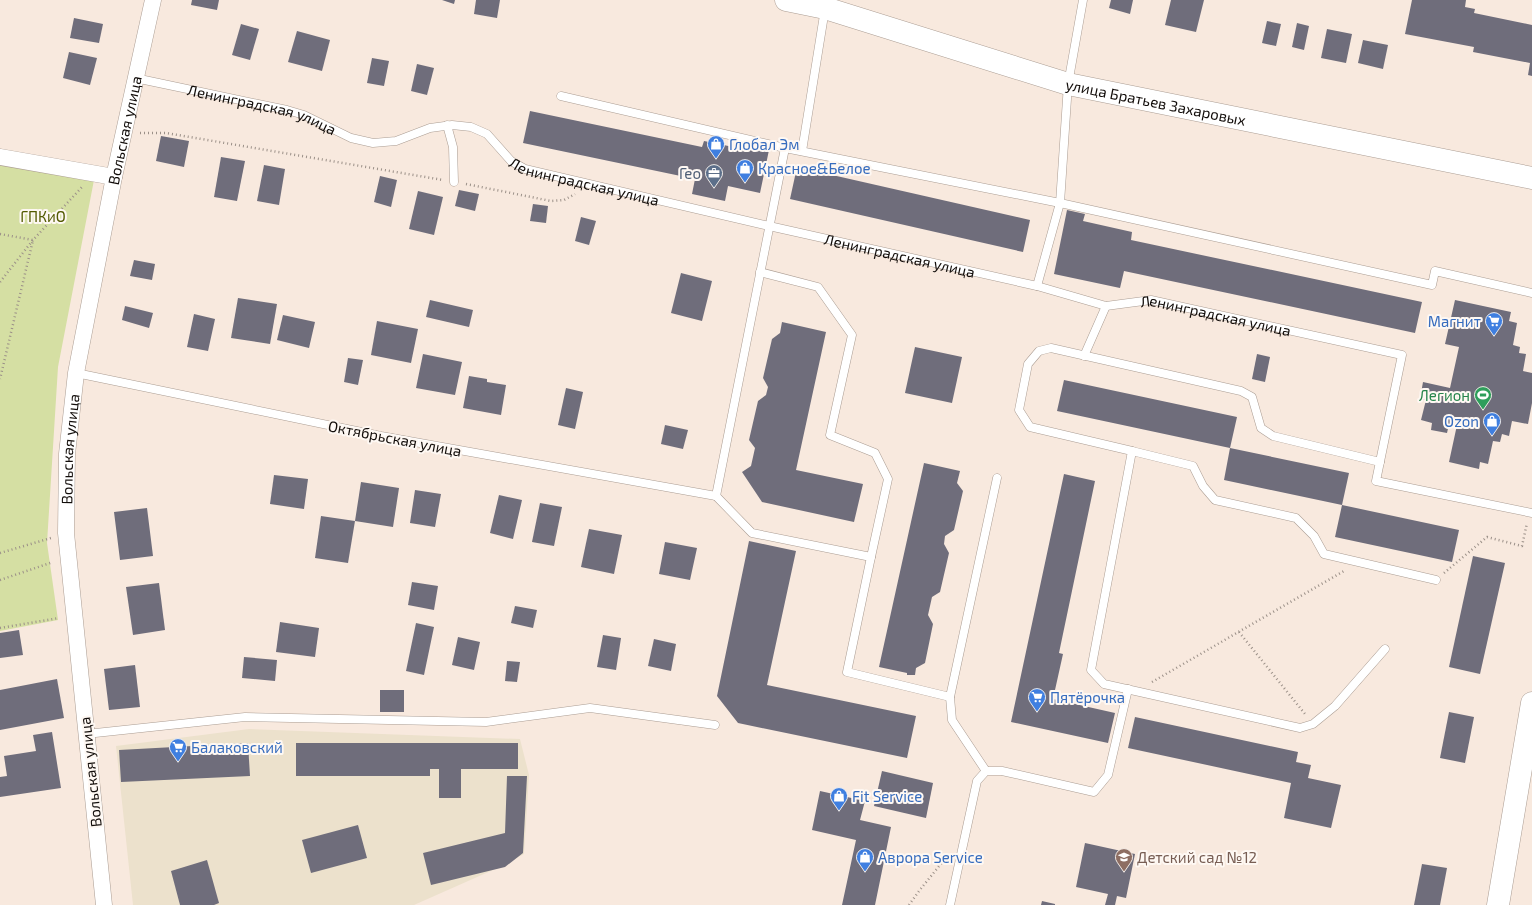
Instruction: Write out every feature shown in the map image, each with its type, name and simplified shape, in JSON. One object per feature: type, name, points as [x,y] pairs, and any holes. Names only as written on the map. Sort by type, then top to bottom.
[{"type":"main road","name":"улица Братьев Захаровых","points":[[786,0],[826,4],[1068,84],[1532,178]]},
{"type":"main road","points":[[1498,905],[1532,703]]},
{"type":"street","name":"Вольская улица","points":[[104,905],[66,534],[67,454],[76,373],[114,177],[153,0]]},
{"type":"street","points":[[0,157],[114,177]]},
{"type":"lane","points":[[1037,286],[1060,203],[1068,84],[1083,0]]},
{"type":"lane","points":[[802,151],[826,4]]},
{"type":"lane","name":"Ленинградская улица","points":[[135,78],[287,110],[304,115],[351,138],[373,143],[396,141],[430,128],[447,125],[471,127],[487,134],[511,161],[524,169],[1037,286],[1106,306],[1151,300],[1402,356],[1376,481],[1531,512]]},
{"type":"lane","points":[[561,96],[785,148],[1060,203],[1432,285],[1435,271],[1532,293]]},
{"type":"lane","points":[[447,125],[453,147],[454,182]]},
{"type":"lane","points":[[785,148],[716,496],[752,534],[871,557]]},
{"type":"lane","points":[[760,272],[818,288],[852,335],[830,435],[875,453],[888,479],[847,672],[950,698]]},
{"type":"lane","points":[[1084,356],[1106,306]]},
{"type":"lane","points":[[1380,462],[1273,436],[1261,428],[1252,398],[1241,391],[1051,348],[1039,351],[1028,364],[1019,410],[1030,427],[1192,466],[1203,486],[1215,500],[1296,518],[1314,536],[1324,554],[1436,580]]},
{"type":"lane","name":"Октябрьская улица","points":[[76,373],[381,436],[716,496]]},
{"type":"lane","points":[[1132,451],[1091,670],[1104,684],[1300,728],[1313,724],[1335,706],[1385,649]]},
{"type":"lane","points":[[986,771],[952,720],[950,698],[997,478]]},
{"type":"lane","points":[[950,905],[977,781],[986,771],[1002,771],[1094,792],[1108,775],[1128,689]]},
{"type":"lane","points":[[86,734],[245,717],[486,722],[590,708],[715,726]]},
{"type":"path","points":[[124,133],[166,133],[454,182],[551,201],[564,200],[590,184]]},
{"type":"path","points":[[0,282],[34,240],[94,174]]},
{"type":"path","points":[[0,234],[34,240]]},
{"type":"path","points":[[0,379],[34,240]]},
{"type":"path","points":[[1436,580],[1487,537],[1522,546],[1531,512]]},
{"type":"path","points":[[0,553],[66,534]]},
{"type":"path","points":[[0,580],[69,557]]},
{"type":"path","points":[[1136,691],[1359,562]]},
{"type":"path","points":[[0,628],[61,617]]},
{"type":"path","points":[[1239,632],[1313,724]]},
{"type":"path","points":[[909,905],[966,833]]},
{"type":"shaded area","points":[[249,729],[520,739],[529,775],[524,854],[502,866],[414,905],[133,905],[116,746]]},
{"type":"green space","name":"ГПКиО","points":[[0,164],[94,180],[58,367],[47,543],[58,620],[0,631]]},
{"type":"building","points":[[192,0],[219,0],[217,10],[191,5]]},
{"type":"building","points":[[442,0],[455,0],[454,4]]},
{"type":"building","points":[[476,0],[500,0],[497,18],[474,14]]},
{"type":"building","points":[[1111,0],[1133,0],[1130,14],[1109,8]]},
{"type":"building","points":[[1171,0],[1204,0],[1196,32],[1165,25]]},
{"type":"building","points":[[1412,0],[1466,0],[1465,7],[1475,9],[1474,13],[1532,25],[1532,76],[1528,75],[1530,63],[1473,52],[1474,47],[1405,34]]},
{"type":"building","points":[[74,18],[103,24],[99,43],[70,38]]},
{"type":"building","points":[[1267,21],[1281,24],[1276,46],[1262,43]]},
{"type":"building","points":[[1297,23],[1309,26],[1304,50],[1292,47]]},
{"type":"building","points":[[241,24],[259,29],[250,60],[232,55]]},
{"type":"building","points":[[1327,29],[1352,34],[1346,63],[1321,58]]},
{"type":"building","points":[[297,31],[330,40],[322,71],[288,62]]},
{"type":"building","points":[[1363,40],[1388,45],[1383,69],[1358,63]]},
{"type":"building","points":[[69,52],[97,58],[90,85],[63,78]]},
{"type":"building","points":[[372,58],[389,61],[384,86],[367,83]]},
{"type":"building","points":[[417,64],[434,68],[427,95],[411,91]]},
{"type":"building","points":[[530,111],[702,147],[704,141],[748,150],[749,145],[769,150],[760,193],[728,186],[725,201],[692,194],[695,179],[523,143]]},
{"type":"building","points":[[161,136],[189,141],[184,167],[156,161]]},
{"type":"building","points":[[221,157],[245,161],[237,201],[214,197]]},
{"type":"building","points":[[264,165],[285,169],[279,205],[257,201]]},
{"type":"building","points":[[797,167],[1030,220],[1023,252],[790,199]]},
{"type":"building","points":[[380,176],[397,180],[391,207],[374,202]]},
{"type":"building","points":[[459,190],[479,194],[475,211],[455,206]]},
{"type":"building","points":[[418,191],[443,197],[434,235],[409,229]]},
{"type":"building","points":[[533,204],[548,206],[546,223],[530,221]]},
{"type":"building","points":[[1067,210],[1085,214],[1083,221],[1132,232],[1131,240],[1422,302],[1415,333],[1124,271],[1120,288],[1054,274]]},
{"type":"building","points":[[581,217],[596,221],[589,245],[575,241]]},
{"type":"building","points":[[134,260],[155,264],[152,280],[130,276]]},
{"type":"building","points":[[681,273],[712,281],[702,321],[671,313]]},
{"type":"building","points":[[238,298],[277,304],[270,344],[231,338]]},
{"type":"building","points":[[430,300],[473,310],[469,327],[426,317]]},
{"type":"building","points":[[1455,300],[1511,312],[1509,321],[1517,323],[1513,345],[1520,347],[1519,353],[1526,354],[1523,371],[1532,373],[1532,403],[1528,424],[1512,421],[1509,436],[1502,434],[1500,442],[1493,441],[1488,464],[1480,462],[1479,469],[1449,462],[1457,425],[1449,424],[1447,433],[1431,430],[1432,423],[1421,420],[1426,400],[1420,399],[1423,382],[1450,388],[1459,347],[1445,344]]},
{"type":"building","points":[[125,306],[153,313],[149,328],[122,320]]},
{"type":"building","points":[[194,314],[215,319],[208,351],[187,347]]},
{"type":"building","points":[[283,315],[315,322],[309,348],[277,340]]},
{"type":"building","points":[[377,321],[418,329],[411,363],[371,355]]},
{"type":"building","points":[[782,322],[826,332],[796,470],[863,484],[854,522],[762,502],[742,472],[751,466],[755,448],[749,440],[758,401],[766,395],[768,387],[763,378],[772,339],[780,333]]},
{"type":"building","points":[[915,347],[962,357],[952,403],[905,393]]},
{"type":"building","points":[[423,354],[462,362],[455,395],[416,388]]},
{"type":"building","points":[[1257,354],[1270,357],[1265,382],[1252,379]]},
{"type":"building","points":[[348,358],[363,360],[358,385],[344,382]]},
{"type":"building","points":[[469,376],[487,379],[487,382],[506,385],[501,415],[463,408]]},
{"type":"building","points":[[1064,380],[1237,417],[1230,448],[1057,411]]},
{"type":"building","points":[[566,388],[583,392],[575,429],[558,425]]},
{"type":"building","points":[[665,425],[688,430],[683,449],[661,444]]},
{"type":"building","points":[[1230,448],[1349,473],[1342,505],[1224,480]]},
{"type":"building","points":[[924,463],[960,471],[957,483],[963,491],[954,530],[945,536],[944,544],[949,553],[940,592],[932,597],[928,615],[933,624],[925,663],[916,668],[915,675],[907,675],[907,673],[879,667]]},
{"type":"building","points":[[1064,474],[1095,481],[1059,653],[1063,654],[1053,699],[1115,713],[1108,743],[1011,722]]},
{"type":"building","points":[[274,475],[308,479],[304,509],[270,504]]},
{"type":"building","points":[[361,482],[399,488],[393,527],[355,521]]},
{"type":"building","points":[[415,490],[441,494],[435,527],[410,523]]},
{"type":"building","points":[[499,495],[522,500],[513,539],[490,533]]},
{"type":"building","points":[[540,503],[562,507],[554,546],[532,542]]},
{"type":"building","points":[[1342,505],[1459,530],[1452,562],[1335,537]]},
{"type":"building","points":[[147,508],[153,556],[120,560],[114,512]]},
{"type":"building","points":[[321,516],[355,521],[348,563],[315,558]]},
{"type":"building","points":[[589,529],[622,535],[614,574],[581,567]]},
{"type":"building","points":[[749,541],[796,551],[767,685],[916,716],[907,758],[738,723],[717,696]]},
{"type":"building","points":[[665,542],[697,548],[690,580],[659,574]]},
{"type":"building","points":[[1473,556],[1505,563],[1480,674],[1449,667]]},
{"type":"building","points":[[412,582],[438,586],[434,610],[408,605]]},
{"type":"building","points":[[159,583],[165,630],[133,635],[126,587]]},
{"type":"building","points":[[515,606],[537,610],[533,628],[511,623]]},
{"type":"building","points":[[280,622],[319,628],[315,657],[276,652]]},
{"type":"building","points":[[416,623],[434,627],[424,675],[406,671]]},
{"type":"building","points":[[19,630],[23,655],[0,658],[0,633]]},
{"type":"building","points":[[603,635],[621,638],[616,670],[597,667]]},
{"type":"building","points":[[458,637],[480,642],[474,670],[452,665]]},
{"type":"building","points":[[654,639],[676,644],[671,671],[648,666]]},
{"type":"building","points":[[244,657],[277,660],[275,681],[242,678]]},
{"type":"building","points":[[507,661],[520,662],[517,682],[505,681]]},
{"type":"building","points":[[135,665],[140,707],[109,710],[104,669]]},
{"type":"building","points":[[57,679],[64,718],[0,730],[0,690]]},
{"type":"building","points":[[380,690],[404,690],[404,712],[380,712]]},
{"type":"building","points":[[1449,712],[1474,717],[1465,763],[1440,758]]},
{"type":"building","points":[[1135,717],[1298,752],[1296,762],[1311,765],[1308,778],[1341,785],[1331,828],[1284,818],[1291,783],[1128,748]]},
{"type":"building","points":[[52,732],[61,788],[0,797],[0,777],[7,776],[4,756],[36,751],[33,735]]},
{"type":"building","points":[[248,743],[250,776],[121,782],[119,750]]},
{"type":"building","points":[[296,743],[518,743],[518,769],[461,769],[461,798],[439,798],[439,769],[430,769],[430,776],[296,776]]},
{"type":"building","points":[[882,771],[933,783],[926,818],[874,806]]},
{"type":"building","points":[[507,776],[527,776],[523,853],[505,867],[431,885],[423,853],[505,833]]},
{"type":"building","points":[[820,791],[865,801],[860,820],[891,827],[875,905],[842,905],[856,840],[812,830]]},
{"type":"building","points":[[358,825],[367,858],[311,873],[302,840]]},
{"type":"building","points":[[1085,843],[1135,854],[1126,898],[1117,896],[1115,905],[1105,905],[1108,894],[1076,887]]},
{"type":"building","points":[[207,860],[219,903],[214,905],[180,905],[171,871]]},
{"type":"building","points":[[1422,864],[1447,868],[1440,905],[1414,905]]},
{"type":"building","points":[[1042,901],[1055,904],[1055,905],[1041,905]]},
{"type":"place","name":"Глобал Эм","points":[[716,159]]},
{"type":"place","name":"Красное&Белое","points":[[745,183]]},
{"type":"place","name":"Гео","points":[[714,188]]},
{"type":"place","name":"Магнит","points":[[1494,336]]},
{"type":"place","name":"Легион","points":[[1483,410]]},
{"type":"place","name":"Ozon","points":[[1492,436]]},
{"type":"place","name":"Пятёрочка","points":[[1037,712]]},
{"type":"place","name":"Балаковский","points":[[178,762]]},
{"type":"place","name":"Fit Service","points":[[839,811]]},
{"type":"place","name":"Аврора Service","points":[[865,872]]},
{"type":"place","name":"Детский сад №12","points":[[1124,872]]}]
